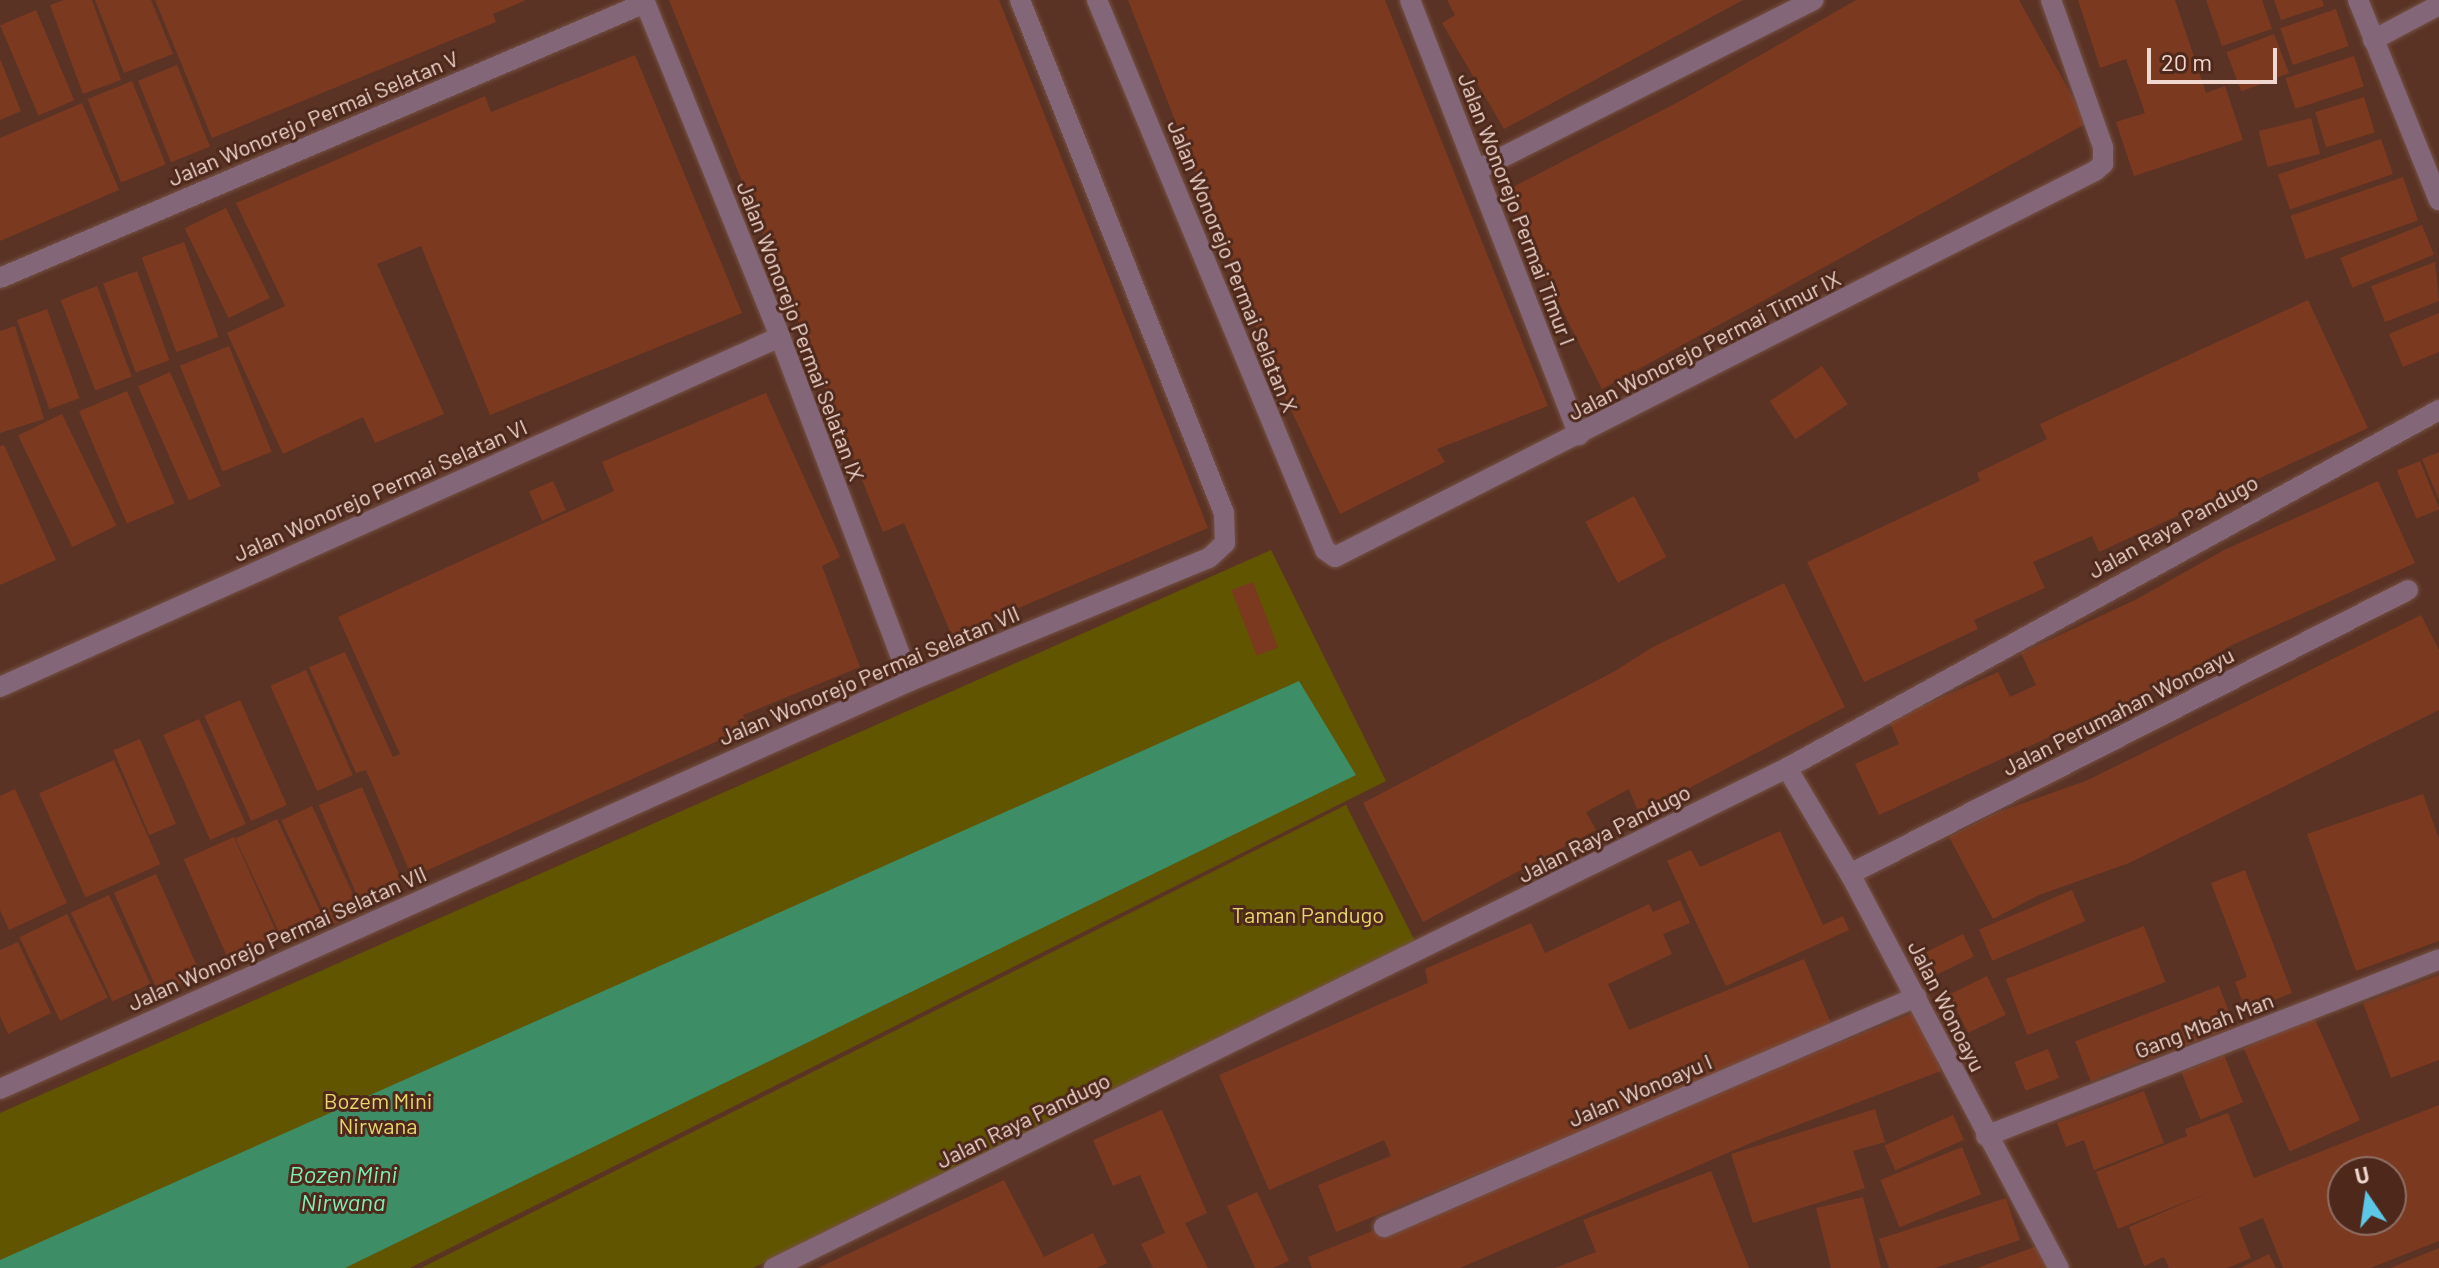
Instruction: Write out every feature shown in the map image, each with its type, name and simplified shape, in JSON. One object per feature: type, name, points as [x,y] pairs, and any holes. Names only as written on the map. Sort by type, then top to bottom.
[{"type":"street","name":"Jalan Wonorejo Permai Selatan VII","points":[[0,1089],[910,681],[1209,558],[1225,543],[1224,513],[1020,0]]},
{"type":"street","name":"Jalan Wonorejo Permai Selatan X","points":[[1097,0],[1325,550]]},
{"type":"street","name":"Jalan Wonorejo Permai Timur I","points":[[1410,0],[1579,435]]},
{"type":"street","points":[[1477,170],[1813,0]]},
{"type":"street","name":"Jalan Wonorejo Permai Timur IX","points":[[1325,550],[1335,557],[1347,555],[2084,179],[2103,164],[2103,147],[2051,0]]},
{"type":"street","points":[[2358,0],[2439,200]]},
{"type":"street","name":"Jalan Wonorejo Permai Selatan IX","points":[[644,1],[780,337],[910,681]]},
{"type":"street","name":"Jalan Wonorejo Permai Selatan V","points":[[0,278],[644,1]]},
{"type":"street","points":[[2373,40],[2439,5]]},
{"type":"street","name":"Jalan Wonorejo Permai Selatan VI","points":[[0,687],[780,337]]},
{"type":"street","name":"Jalan Raya Pandugo","points":[[774,1268],[1787,768],[2439,410]]},
{"type":"street","name":"Jalan Perumahan Wonoayu","points":[[1850,874],[2408,590]]},
{"type":"street","name":"Jalan Wonoayu","points":[[1787,768],[1850,874],[1986,1136],[2059,1268]]},
{"type":"street","name":"Gang Mbah Man","points":[[1986,1136],[2439,959]]},
{"type":"street","name":"Jalan Wonoayu I","points":[[1384,1227],[1916,997]]},
{"type":"green space","name":"Bozem Mini Nirwana","points":[[1271,550],[1386,781],[410,1268],[0,1268],[0,1113]]},
{"type":"green space","name":"Taman Pandugo","points":[[1346,805],[1420,951],[753,1268],[421,1268]]},
{"type":"water","name":"Bozen Mini Nirwana","points":[[1299,681],[1356,775],[345,1268],[0,1268],[0,1260]]},
{"type":"building","points":[[64,0],[92,0],[121,80],[83,94],[50,5]]},
{"type":"building","points":[[95,0],[151,0],[173,54],[124,73]]},
{"type":"building","points":[[155,0],[526,0],[493,14],[496,22],[212,138]]},
{"type":"building","points":[[669,0],[999,0],[1208,528],[952,636],[904,523],[883,532]]},
{"type":"building","points":[[1128,0],[1385,0],[1548,406],[1437,449],[1445,462],[1340,514],[1275,376]]},
{"type":"building","points":[[1447,0],[1743,0],[1504,129],[1442,23],[1455,15]]},
{"type":"building","points":[[1856,0],[2019,0],[2087,123],[1602,389],[1503,192],[1684,99]]},
{"type":"building","points":[[2078,0],[2175,0],[2206,93],[2225,86],[2243,140],[2134,176],[2116,122],[2145,113],[2126,59],[2100,68]]},
{"type":"building","points":[[2206,0],[2262,0],[2272,29],[2222,46]]},
{"type":"building","points":[[2274,0],[2322,0],[2324,6],[2281,20]]},
{"type":"building","points":[[2336,9],[2349,46],[2293,65],[2280,28]]},
{"type":"building","points":[[36,10],[74,100],[38,115],[0,25]]},
{"type":"building","points":[[2274,34],[2289,73],[2241,91],[2226,52]]},
{"type":"building","points":[[635,55],[742,313],[490,415],[421,246],[377,264],[444,414],[375,443],[363,417],[283,454],[227,333],[285,306],[236,203],[485,96],[491,112]]},
{"type":"building","points":[[2354,56],[2364,86],[2295,109],[2286,78]]},
{"type":"building","points":[[0,59],[21,111],[0,120]]},
{"type":"building","points":[[177,65],[210,147],[171,162],[138,81]]},
{"type":"building","points":[[132,81],[166,164],[121,182],[87,99]]},
{"type":"building","points":[[2364,97],[2375,132],[2326,147],[2315,112]]},
{"type":"building","points":[[82,103],[119,190],[0,241],[0,138]]},
{"type":"building","points":[[2311,118],[2320,154],[2268,167],[2259,131]]},
{"type":"building","points":[[2381,139],[2393,174],[2290,209],[2278,174]]},
{"type":"building","points":[[2403,177],[2418,220],[2305,259],[2290,216]]},
{"type":"building","points":[[226,208],[270,298],[228,318],[185,228]]},
{"type":"building","points":[[2422,225],[2434,255],[2352,288],[2340,258]]},
{"type":"building","points":[[184,242],[219,337],[176,352],[142,257]]},
{"type":"building","points":[[2435,262],[2439,301],[2385,322],[2371,286]]},
{"type":"building","points":[[137,271],[169,360],[136,373],[103,283]]},
{"type":"building","points":[[97,286],[132,377],[95,391],[61,300]]},
{"type":"building","points":[[2308,300],[2368,428],[2099,552],[2092,536],[2033,562],[2045,588],[1974,620],[1978,629],[1864,682],[1807,562],[1980,481],[1977,473],[2047,439],[2040,424]]},
{"type":"building","points":[[47,309],[79,398],[49,409],[17,320]]},
{"type":"building","points":[[2439,313],[2439,352],[2403,367],[2389,334]]},
{"type":"building","points":[[15,326],[44,419],[0,433],[0,331]]},
{"type":"building","points":[[229,346],[272,452],[223,472],[180,366]]},
{"type":"building","points":[[1822,366],[1848,404],[1795,439],[1770,401]]},
{"type":"building","points":[[170,372],[221,486],[189,500],[138,386]]},
{"type":"building","points":[[127,391],[175,503],[127,524],[79,411]]},
{"type":"building","points":[[766,393],[840,557],[822,566],[860,667],[743,715],[749,727],[412,877],[366,770],[356,773],[309,667],[345,652],[393,757],[400,754],[338,617],[614,491],[602,462]]},
{"type":"building","points":[[62,414],[116,525],[72,547],[18,435]]},
{"type":"building","points":[[4,445],[56,560],[0,585],[0,446]]},
{"type":"building","points":[[2439,452],[2439,500],[2422,459]]},
{"type":"building","points":[[2420,461],[2439,509],[2416,519],[2397,470]]},
{"type":"building","points":[[553,481],[566,510],[542,521],[529,492]]},
{"type":"building","points":[[2378,481],[2415,563],[2230,646],[2174,680],[1879,815],[1855,764],[1899,744],[1889,721],[1998,672],[2010,697],[2036,685],[2021,653],[2137,599],[2224,550]]},
{"type":"building","points":[[1634,496],[1666,557],[1618,583],[1585,522]]},
{"type":"building","points":[[1253,582],[1278,647],[1257,656],[1232,590]]},
{"type":"building","points":[[1784,583],[1845,707],[1639,814],[1629,789],[1586,812],[1596,830],[1423,922],[1363,803],[1615,671],[1651,648]]},
{"type":"building","points":[[2421,615],[2439,650],[2439,710],[2129,863],[2039,895],[1993,919],[1949,837],[1996,813],[2088,780]]},
{"type":"building","points":[[306,670],[353,775],[317,791],[270,686]]},
{"type":"building","points":[[240,700],[287,805],[251,821],[204,716]]},
{"type":"building","points":[[199,719],[246,824],[210,840],[163,735]]},
{"type":"building","points":[[140,739],[176,824],[149,835],[113,750]]},
{"type":"building","points":[[114,760],[160,864],[85,897],[39,793]]},
{"type":"building","points":[[362,787],[401,879],[358,897],[319,805]]},
{"type":"building","points":[[15,789],[67,903],[9,930],[0,910],[0,796]]},
{"type":"building","points":[[2423,794],[2439,839],[2439,941],[2356,971],[2307,834]]},
{"type":"building","points":[[312,806],[361,911],[330,926],[281,820]]},
{"type":"building","points":[[277,819],[327,927],[286,946],[235,838]]},
{"type":"building","points":[[1780,831],[1823,925],[1843,916],[1849,930],[1726,986],[1667,861],[1691,850],[1700,867]]},
{"type":"building","points":[[234,837],[278,936],[228,958],[184,859]]},
{"type":"building","points":[[2245,870],[2292,993],[2246,1011],[2235,982],[2247,977],[2211,883]]},
{"type":"building","points":[[156,874],[201,974],[159,993],[114,893]]},
{"type":"building","points":[[2072,890],[2085,921],[1992,961],[1979,929]]},
{"type":"building","points":[[109,895],[150,984],[112,1002],[71,913]]},
{"type":"building","points":[[1680,900],[1690,923],[1663,934],[1672,954],[1608,984],[1629,1030],[1804,959],[1833,1028],[1336,1232],[1318,1185],[1391,1156],[1384,1140],[1269,1190],[1219,1075],[1428,983],[1425,969],[1531,923],[1545,953],[1649,904],[1653,912]]},
{"type":"building","points":[[67,914],[108,998],[60,1021],[19,937]]},
{"type":"building","points":[[2144,926],[2166,982],[2027,1035],[2006,979]]},
{"type":"building","points":[[1963,934],[1974,956],[1937,974],[1926,952]]},
{"type":"building","points":[[18,942],[51,1013],[8,1034],[0,1016],[0,950]]},
{"type":"building","points":[[2439,975],[2439,1060],[2391,1078],[2363,1003]]},
{"type":"building","points":[[1987,976],[2006,1015],[1968,1033],[1949,994]]},
{"type":"building","points":[[2219,986],[2234,1026],[2091,1081],[2075,1041]]},
{"type":"building","points":[[1918,1011],[1941,1071],[1753,1142],[1460,1268],[1312,1268],[1308,1257]]},
{"type":"building","points":[[2314,1017],[2360,1120],[2290,1152],[2244,1048]]},
{"type":"building","points":[[2048,1049],[2059,1078],[2026,1091],[2014,1062]]},
{"type":"building","points":[[2224,1055],[2243,1102],[2200,1120],[2181,1072]]},
{"type":"building","points":[[2144,1091],[2164,1143],[2094,1170],[2084,1140],[2066,1147],[2057,1123]]},
{"type":"building","points":[[2439,1105],[2439,1241],[2370,1268],[2283,1268],[2263,1218],[2239,1228],[2251,1258],[2227,1268],[2169,1268],[2164,1257],[2144,1266],[2129,1227],[2210,1192],[2118,1229],[2096,1172],[2187,1136],[2185,1129],[2228,1113],[2254,1178]]},
{"type":"building","points":[[1875,1109],[1885,1142],[1853,1151],[1865,1188],[1753,1223],[1731,1154]]},
{"type":"building","points":[[1162,1110],[1207,1213],[1185,1223],[1208,1268],[1153,1268],[1141,1244],[1165,1233],[1140,1175],[1113,1186],[1093,1140]]},
{"type":"building","points":[[1953,1115],[1964,1140],[1895,1170],[1884,1146]]},
{"type":"building","points":[[1962,1147],[1981,1194],[1900,1227],[1880,1180]]},
{"type":"building","points":[[1711,1171],[1749,1268],[1555,1268],[1596,1252],[1583,1220]]},
{"type":"building","points":[[1004,1180],[1044,1257],[1093,1233],[1107,1263],[1097,1268],[818,1268]]},
{"type":"building","points":[[1257,1192],[1289,1261],[1273,1268],[1255,1268],[1227,1206]]},
{"type":"building","points":[[1863,1197],[1881,1268],[1831,1268],[1816,1208]]},
{"type":"building","points":[[2006,1198],[2020,1240],[1935,1268],[1889,1268],[1879,1239]]},
{"type":"building","points":[[2040,1245],[2048,1268],[1977,1268]]},
{"type":"building","points":[[2439,1248],[2439,1268],[2390,1268]]},
{"type":"building","points":[[2269,1254],[2276,1268],[2240,1268]]}]
